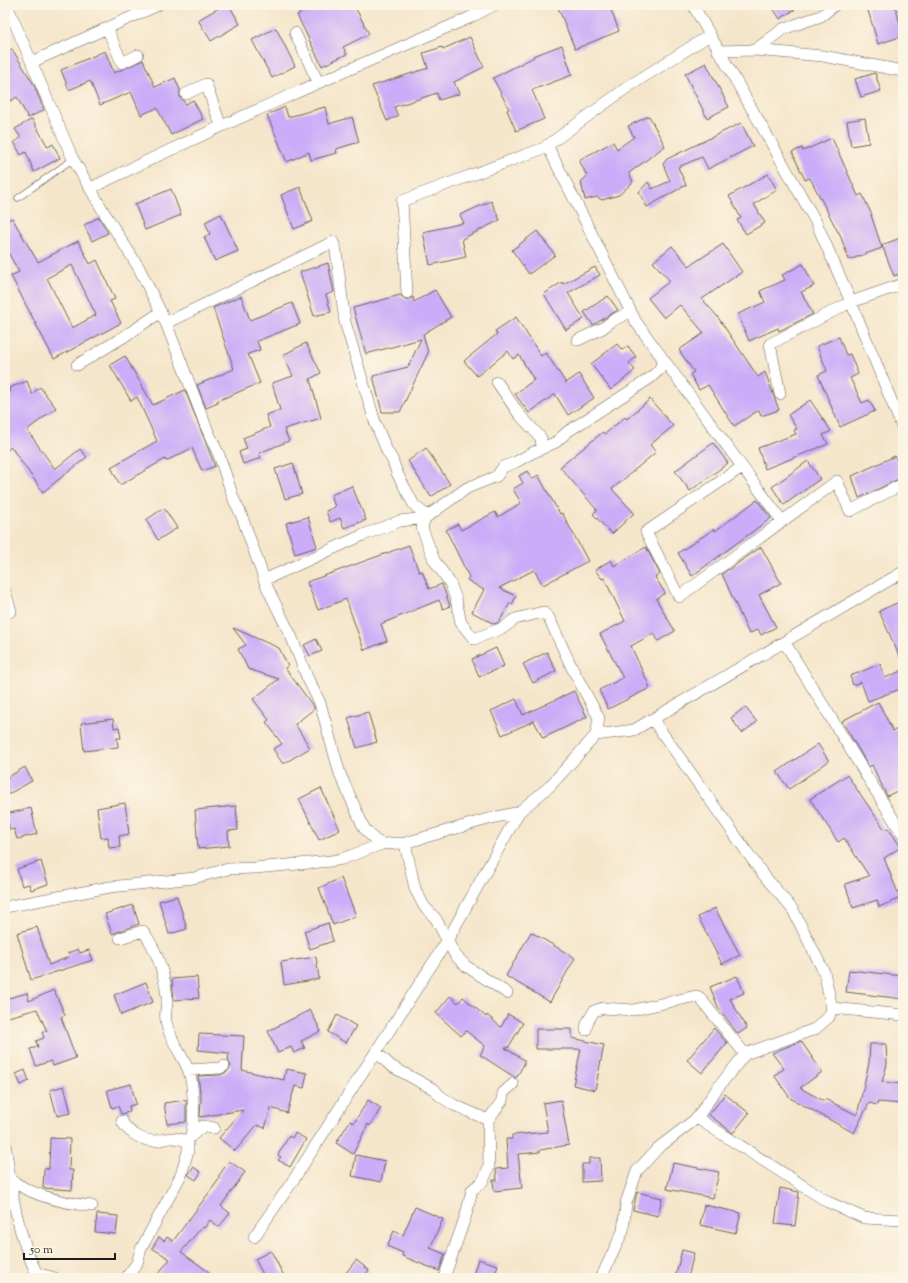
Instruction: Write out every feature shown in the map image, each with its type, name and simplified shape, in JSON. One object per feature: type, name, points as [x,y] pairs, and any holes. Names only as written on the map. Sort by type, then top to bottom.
[{"type":"street","points":[[7,5],[73,159],[139,268],[166,323],[204,422],[219,455],[264,580],[275,606],[292,638],[306,678],[320,703],[340,774],[364,828],[375,840],[382,844]]},
{"type":"street","points":[[32,62],[158,5]]},
{"type":"street","points":[[91,188],[221,126],[318,82],[469,18],[494,5]]},
{"type":"street","points":[[693,5],[816,222],[852,302],[903,429]]},
{"type":"street","points":[[755,50],[782,29],[821,16],[835,5]]},
{"type":"street","points":[[107,28],[122,63],[138,55]]},
{"type":"street","points":[[295,33],[318,82]]},
{"type":"street","points":[[407,293],[402,201],[547,145],[629,86],[710,35]]},
{"type":"street","points":[[718,51],[755,50],[823,56],[903,71]]},
{"type":"street","points":[[186,94],[206,84],[221,126]]},
{"type":"street","points":[[547,145],[630,312],[782,521]]},
{"type":"street","points":[[166,323],[333,242],[336,251],[345,322],[375,422],[387,451],[392,459],[397,474],[414,505],[426,517]]},
{"type":"street","points":[[780,394],[770,344],[852,302],[903,284]]},
{"type":"street","points":[[77,365],[161,312]]},
{"type":"street","points":[[578,340],[603,328],[612,321],[630,312]]},
{"type":"street","points":[[264,580],[363,535],[400,521],[426,517],[467,488],[497,476],[504,467],[556,442],[567,432],[649,379],[659,370],[664,360]]},
{"type":"street","points":[[497,382],[519,414],[541,438],[542,448]]},
{"type":"street","points":[[742,467],[646,532],[680,597],[837,481],[850,511],[903,484]]},
{"type":"street","points":[[254,1237],[292,1182],[447,941],[519,812],[550,786],[596,735],[599,718],[572,668],[549,618],[543,612],[515,619],[503,628],[474,639],[465,630],[461,623],[458,606],[450,583],[434,560],[422,528],[426,517]]},
{"type":"street","points":[[596,735],[634,730],[653,720],[903,572]]},
{"type":"street","points":[[5,592],[11,611],[5,614]]},
{"type":"street","points":[[785,642],[903,835]]},
{"type":"street","points":[[601,1278],[622,1231],[626,1203],[637,1171],[658,1148],[697,1118],[716,1090],[745,1054],[815,1029],[829,1017],[832,1008],[824,972],[793,910],[762,873],[653,720]]},
{"type":"street","points":[[5,906],[110,887],[194,878],[228,869],[306,864],[336,860],[382,844],[404,843],[488,818],[519,812]]},
{"type":"street","points":[[404,843],[415,889],[424,906],[436,919],[455,955],[466,966],[507,993]]},
{"type":"street","points":[[120,938],[143,931],[151,943],[163,975],[167,997],[164,1010],[166,1024],[191,1078],[194,1125],[189,1138],[188,1151],[181,1176],[141,1249],[136,1263],[126,1278]]},
{"type":"street","points":[[586,1030],[587,1023],[594,1011],[603,1008],[633,1010],[699,996],[745,1054]]},
{"type":"street","points":[[832,1008],[903,1015]]},
{"type":"street","points":[[376,1052],[397,1070],[434,1090],[454,1105],[488,1120]]},
{"type":"street","points":[[188,1070],[220,1068],[224,1066]]},
{"type":"street","points":[[444,1278],[466,1215],[472,1190],[483,1181],[490,1166],[488,1120],[502,1101],[503,1094],[513,1084]]},
{"type":"street","points":[[697,1118],[828,1202],[864,1218],[903,1220]]},
{"type":"street","points":[[122,1121],[125,1128],[131,1133],[144,1139],[154,1141],[175,1137],[189,1138],[203,1126],[214,1128]]},
{"type":"street","points":[[5,1143],[9,1178],[17,1218],[37,1275],[55,1278]]},
{"type":"street","points":[[9,1178],[20,1187],[35,1194],[92,1206]]},
{"type":"lane","points":[[18,198],[73,159]]},
{"type":"building","points":[[224,5],[229,5],[240,24],[211,41],[198,20]]},
{"type":"building","points":[[316,5],[354,5],[369,34],[343,47],[347,54],[322,66],[297,15]]},
{"type":"building","points":[[557,5],[609,5],[619,31],[575,49]]},
{"type":"building","points":[[771,5],[802,5],[780,19]]},
{"type":"building","points":[[874,5],[895,5],[903,36],[878,44],[867,7]]},
{"type":"building","points":[[276,28],[295,66],[272,78],[252,40]]},
{"type":"building","points":[[470,37],[484,67],[454,82],[459,94],[439,100],[437,93],[394,107],[398,116],[387,121],[372,86],[428,68],[423,53],[442,47],[443,49]]},
{"type":"building","points":[[562,45],[572,75],[532,90],[544,119],[516,131],[507,110],[509,109],[493,78],[534,57],[533,56]]},
{"type":"building","points":[[12,49],[33,83],[44,110],[28,118],[17,97],[5,104],[5,53]]},
{"type":"building","points":[[105,51],[114,73],[143,60],[155,87],[175,78],[180,90],[180,97],[186,104],[193,100],[203,119],[171,135],[157,108],[141,115],[131,92],[100,105],[90,81],[69,90],[61,70]]},
{"type":"building","points":[[706,63],[729,107],[707,118],[685,74]]},
{"type":"building","points":[[875,73],[881,91],[861,97],[855,79]]},
{"type":"building","points":[[285,107],[288,117],[325,107],[329,124],[352,117],[359,142],[336,149],[337,153],[311,160],[309,152],[287,162],[267,115]]},
{"type":"building","points":[[649,116],[665,146],[629,173],[633,182],[619,195],[602,200],[597,197],[585,200],[581,182],[587,176],[579,160],[613,142],[617,149],[634,137],[628,126]]},
{"type":"building","points":[[865,118],[869,143],[851,146],[847,121]]},
{"type":"building","points":[[32,119],[48,147],[53,144],[60,158],[34,172],[26,152],[21,155],[14,142],[21,138],[15,129]]},
{"type":"building","points":[[741,123],[753,146],[708,169],[702,157],[678,167],[686,185],[647,207],[639,192],[648,182],[652,189],[670,181],[663,164],[667,159]]},
{"type":"building","points":[[832,138],[858,196],[862,194],[872,215],[882,248],[849,260],[839,232],[810,178],[805,180],[792,152],[802,148],[803,151]]},
{"type":"building","points":[[768,174],[777,190],[754,204],[765,223],[746,234],[737,220],[741,218],[729,196]]},
{"type":"building","points":[[300,187],[313,221],[294,229],[281,195]]},
{"type":"building","points":[[171,189],[181,215],[145,230],[135,204]]},
{"type":"building","points":[[491,201],[500,220],[462,239],[466,257],[430,265],[423,232],[464,223],[460,215]]},
{"type":"building","points":[[221,214],[238,251],[215,261],[204,237],[210,234],[205,222]]},
{"type":"building","points":[[99,217],[108,233],[92,241],[84,225]]},
{"type":"building","points":[[12,218],[38,262],[78,241],[90,264],[97,260],[115,299],[110,301],[121,323],[54,359],[11,276],[19,272],[5,247],[5,222]],"holes":[[[72,265],[96,315],[72,328],[47,278]]]},
{"type":"building","points":[[537,231],[555,255],[529,274],[512,250]]},
{"type":"building","points":[[903,237],[903,273],[894,276],[882,245]]},
{"type":"building","points":[[723,244],[742,272],[702,299],[717,316],[758,377],[765,372],[779,410],[761,416],[759,410],[734,426],[708,385],[699,390],[690,374],[694,372],[679,350],[704,333],[680,305],[664,318],[648,298],[670,281],[653,262],[672,246],[689,266]]},
{"type":"building","points":[[328,263],[334,292],[326,295],[331,312],[314,316],[300,272]]},
{"type":"building","points":[[803,264],[814,286],[801,292],[813,314],[779,331],[778,328],[749,341],[738,314],[765,302],[760,291],[785,280],[782,275]]},
{"type":"building","points":[[595,267],[600,275],[568,293],[584,319],[566,330],[544,294],[562,282],[563,284]]},
{"type":"building","points":[[435,290],[451,317],[423,334],[428,353],[400,412],[382,412],[373,376],[408,367],[421,339],[366,354],[353,308],[400,295],[407,300],[413,297],[414,302]]},
{"type":"building","points":[[241,296],[250,320],[292,303],[300,324],[257,341],[260,350],[248,354],[260,383],[217,401],[218,403],[206,408],[197,385],[234,369],[213,308]]},
{"type":"building","points":[[608,296],[618,310],[593,325],[584,312]]},
{"type":"building","points":[[516,317],[541,356],[546,353],[566,383],[579,374],[594,398],[568,415],[555,394],[529,413],[515,394],[534,380],[519,355],[513,359],[508,351],[477,376],[464,361],[497,334],[495,331]]},
{"type":"building","points":[[839,337],[846,355],[850,354],[858,374],[850,378],[862,403],[869,400],[875,411],[840,427],[818,375],[827,371],[817,346]]},
{"type":"building","points":[[306,343],[321,373],[310,379],[321,418],[284,429],[289,441],[259,453],[261,458],[243,464],[239,452],[247,449],[243,438],[270,427],[266,415],[280,410],[272,383],[293,376],[283,355]]},
{"type":"building","points":[[617,344],[622,350],[628,346],[636,357],[629,363],[635,370],[611,390],[591,364]]},
{"type":"building","points":[[125,356],[153,405],[185,390],[215,466],[202,471],[192,448],[166,461],[165,459],[120,485],[111,467],[157,441],[137,397],[131,401],[110,365]]},
{"type":"building","points":[[27,381],[32,394],[40,387],[56,408],[27,430],[55,469],[80,449],[87,457],[43,492],[11,447],[5,452],[5,393],[10,392],[9,388]]},
{"type":"building","points":[[650,399],[673,426],[650,445],[656,452],[612,489],[634,513],[612,534],[593,514],[597,510],[560,467],[603,432],[605,434],[625,417],[627,419]]},
{"type":"building","points":[[810,400],[831,431],[823,435],[828,444],[765,469],[758,448],[796,434],[794,430],[797,429],[788,415]]},
{"type":"building","points":[[713,443],[728,463],[690,491],[675,471]]},
{"type":"building","points":[[426,448],[450,484],[431,497],[408,461]]},
{"type":"building","points":[[895,456],[903,471],[903,477],[859,498],[852,476]]},
{"type":"building","points":[[808,461],[820,479],[784,505],[772,487]]},
{"type":"building","points":[[293,463],[302,494],[285,499],[275,469]]},
{"type":"building","points":[[527,471],[532,479],[538,475],[560,514],[562,513],[588,561],[543,585],[534,570],[499,588],[516,596],[512,605],[510,603],[499,622],[494,624],[472,612],[484,590],[467,580],[469,577],[446,530],[458,524],[461,530],[495,512],[498,517],[521,503],[513,489],[523,483],[519,476]]},
{"type":"building","points":[[352,486],[366,520],[344,528],[340,518],[330,522],[326,511],[335,507],[331,495]]},
{"type":"building","points":[[757,500],[771,518],[692,576],[678,553],[714,529],[715,531]]},
{"type":"building","points":[[164,508],[177,528],[158,540],[146,520]]},
{"type":"building","points":[[308,517],[317,547],[295,554],[286,523]]},
{"type":"building","points":[[409,545],[419,572],[422,571],[429,589],[442,584],[450,606],[443,609],[439,600],[381,624],[387,641],[364,650],[346,599],[318,610],[307,582]]},
{"type":"building","points":[[646,547],[660,574],[655,577],[665,593],[656,599],[675,631],[658,641],[654,633],[631,646],[650,688],[608,709],[599,690],[623,678],[600,634],[625,621],[604,578],[602,579],[595,570],[611,560],[614,566]]},
{"type":"building","points":[[761,547],[781,583],[759,595],[776,627],[761,635],[758,629],[749,634],[722,574]]},
{"type":"building","points":[[899,602],[903,611],[903,664],[879,611]]},
{"type":"building","points":[[233,628],[279,648],[288,666],[285,668],[314,707],[314,709],[295,724],[310,748],[283,764],[273,749],[282,744],[266,722],[269,720],[253,699],[279,679],[248,669],[238,649],[246,645]]},
{"type":"building","points":[[316,639],[322,651],[310,656],[304,645]]},
{"type":"building","points":[[496,648],[504,666],[479,677],[472,659]]},
{"type":"building","points":[[547,652],[556,671],[533,683],[523,664]]},
{"type":"building","points":[[880,664],[885,678],[903,670],[903,688],[868,701],[861,682],[853,685],[850,676]]},
{"type":"building","points":[[574,691],[587,717],[543,738],[534,721],[502,735],[491,711],[516,699],[523,715]]},
{"type":"building","points":[[878,702],[893,731],[900,728],[903,733],[903,788],[887,796],[872,765],[869,767],[842,721]]},
{"type":"building","points":[[745,707],[757,722],[742,733],[731,718]]},
{"type":"building","points":[[368,712],[377,742],[357,748],[348,718]]},
{"type":"building","points":[[113,719],[114,728],[119,727],[121,738],[117,738],[118,747],[84,751],[81,723]]},
{"type":"building","points":[[818,744],[829,761],[789,789],[777,772]]},
{"type":"building","points":[[25,767],[32,781],[5,796],[5,779]]},
{"type":"building","points":[[847,775],[885,830],[888,828],[901,847],[884,858],[900,898],[879,907],[877,900],[853,908],[845,884],[869,876],[844,838],[838,842],[810,799]]},
{"type":"building","points":[[321,788],[340,830],[319,840],[299,799]]},
{"type":"building","points":[[125,803],[129,834],[119,836],[120,847],[109,848],[108,837],[101,838],[97,808]]},
{"type":"building","points":[[236,806],[238,830],[228,831],[229,846],[198,849],[195,810]]},
{"type":"building","points":[[31,808],[37,834],[17,839],[14,829],[10,830],[6,814]]},
{"type":"building","points":[[41,861],[48,884],[31,890],[29,884],[22,886],[17,869]]},
{"type":"building","points":[[341,878],[356,916],[333,925],[319,888]]},
{"type":"building","points":[[177,896],[187,929],[169,934],[159,901]]},
{"type":"building","points":[[133,905],[139,924],[112,934],[105,914]]},
{"type":"building","points":[[715,908],[740,955],[722,964],[698,917]]},
{"type":"building","points":[[328,923],[333,941],[310,949],[304,931]]},
{"type":"building","points":[[37,927],[49,965],[69,957],[68,953],[78,949],[80,953],[89,950],[93,960],[31,980],[17,933]]},
{"type":"building","points":[[531,932],[575,958],[550,1002],[506,976]]},
{"type":"building","points":[[316,957],[319,979],[284,985],[281,962]]},
{"type":"building","points":[[849,970],[903,976],[903,999],[846,992]]},
{"type":"building","points":[[737,976],[744,993],[730,999],[747,1028],[738,1034],[718,1007],[710,987]]},
{"type":"building","points":[[197,977],[199,998],[174,1000],[172,979]]},
{"type":"building","points":[[146,982],[153,1002],[121,1015],[114,995]]},
{"type":"building","points":[[54,990],[65,1015],[61,1017],[76,1058],[53,1066],[51,1061],[36,1066],[30,1049],[38,1047],[36,1041],[44,1038],[42,1032],[47,1031],[37,1009],[5,1018],[5,999],[27,993],[29,1001]]},
{"type":"building","points":[[450,996],[458,1003],[463,997],[486,1017],[487,1015],[501,1027],[508,1014],[523,1023],[508,1048],[505,1048],[524,1060],[524,1064],[516,1078],[480,1055],[485,1046],[466,1031],[461,1036],[436,1013]]},
{"type":"building","points":[[310,1010],[321,1031],[301,1041],[305,1048],[294,1053],[291,1047],[278,1053],[268,1031]]},
{"type":"building","points":[[337,1015],[356,1026],[346,1043],[328,1032]]},
{"type":"building","points":[[714,1028],[727,1043],[702,1073],[687,1060]]},
{"type":"building","points":[[536,1029],[572,1029],[572,1038],[604,1045],[595,1090],[573,1085],[581,1049],[536,1049]]},
{"type":"building","points":[[199,1034],[244,1036],[242,1070],[284,1080],[286,1069],[307,1073],[304,1088],[295,1086],[287,1113],[271,1108],[265,1128],[257,1125],[235,1151],[219,1138],[243,1110],[200,1117],[201,1098],[198,1076],[220,1075],[227,1072],[231,1066],[228,1061],[229,1053],[198,1050]]},
{"type":"building","points":[[801,1041],[822,1072],[800,1088],[824,1101],[825,1099],[857,1115],[869,1063],[870,1044],[886,1044],[887,1064],[882,1082],[903,1084],[903,1104],[878,1102],[877,1105],[869,1103],[854,1133],[790,1098],[774,1075],[784,1069],[772,1053]]},
{"type":"building","points":[[25,1070],[29,1081],[21,1085],[16,1074]]},
{"type":"building","points":[[131,1084],[136,1104],[129,1106],[130,1112],[121,1114],[118,1106],[112,1108],[107,1090]]},
{"type":"building","points":[[64,1086],[71,1113],[57,1116],[50,1090]]},
{"type":"building","points":[[725,1094],[749,1113],[733,1133],[709,1115]]},
{"type":"building","points":[[186,1100],[186,1122],[167,1124],[164,1103]]},
{"type":"building","points":[[368,1100],[381,1108],[370,1126],[368,1124],[353,1154],[336,1143],[350,1121],[354,1123]]},
{"type":"building","points":[[561,1100],[569,1145],[540,1150],[540,1152],[518,1154],[522,1188],[494,1191],[493,1180],[497,1180],[496,1169],[508,1168],[506,1139],[512,1139],[512,1135],[548,1132],[543,1103]]},
{"type":"building","points":[[295,1133],[306,1139],[290,1167],[278,1160],[281,1157],[278,1155],[289,1136],[292,1138]]},
{"type":"building","points":[[50,1138],[70,1139],[69,1170],[73,1170],[72,1190],[43,1188],[44,1169],[49,1169]]},
{"type":"building","points":[[356,1155],[385,1161],[381,1182],[352,1176]]},
{"type":"building","points":[[589,1158],[600,1158],[601,1181],[582,1182],[582,1164],[589,1164]]},
{"type":"building","points":[[229,1161],[245,1172],[221,1206],[230,1213],[219,1227],[210,1220],[204,1228],[202,1227],[181,1252],[209,1272],[204,1278],[155,1278],[170,1259],[152,1248],[159,1237],[164,1241],[167,1237],[173,1241],[220,1178],[218,1177]]},
{"type":"building","points":[[673,1163],[719,1172],[713,1198],[667,1189]]},
{"type":"building","points":[[193,1167],[201,1172],[196,1180],[188,1175]]},
{"type":"building","points":[[780,1188],[799,1192],[795,1226],[775,1224]]},
{"type":"building","points":[[637,1192],[662,1198],[658,1216],[633,1210]]},
{"type":"building","points":[[704,1205],[741,1213],[736,1233],[700,1225]]},
{"type":"building","points":[[415,1207],[443,1219],[430,1248],[445,1254],[439,1271],[402,1256],[403,1253],[387,1246],[394,1231],[403,1235]]},
{"type":"building","points":[[97,1214],[118,1216],[116,1234],[95,1232]]},
{"type":"building","points":[[682,1250],[694,1253],[688,1278],[675,1278]]},
{"type":"building","points":[[271,1251],[285,1278],[265,1278],[255,1259]]},
{"type":"building","points":[[478,1259],[498,1265],[494,1278],[472,1278]]},
{"type":"building","points":[[356,1260],[369,1270],[363,1278],[342,1278]]}]
